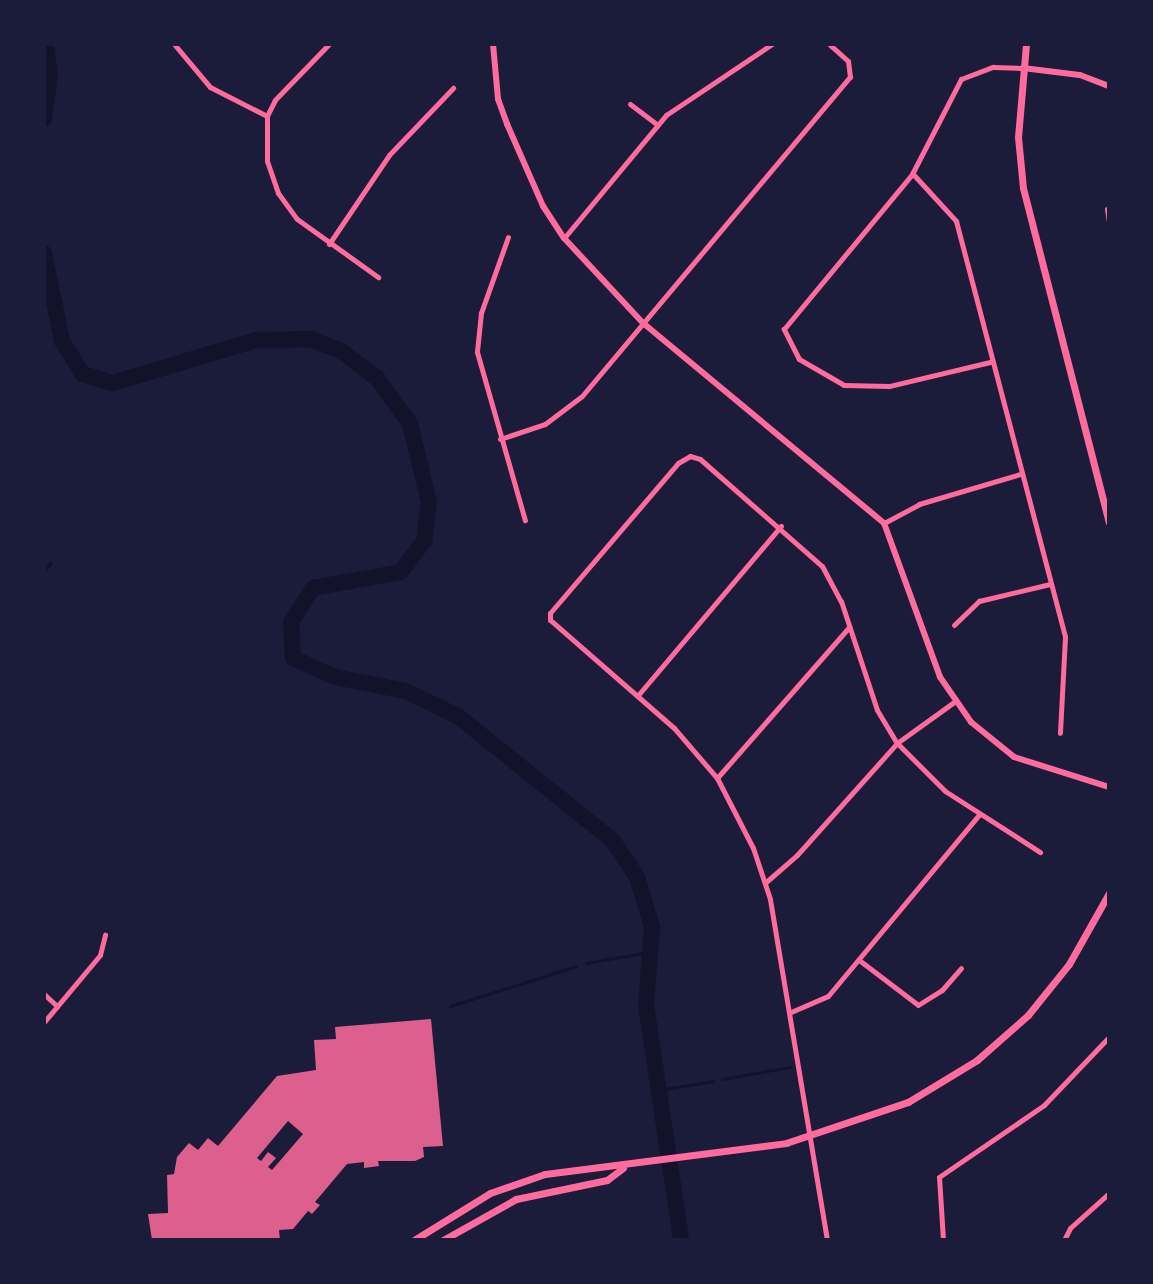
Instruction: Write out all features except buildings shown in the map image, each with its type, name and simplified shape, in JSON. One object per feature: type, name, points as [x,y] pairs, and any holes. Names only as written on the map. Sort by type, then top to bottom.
[{"type":"main road","points":[[1026,44],[1018,137],[1023,188],[1109,519]]},
{"type":"main road","points":[[414,1240],[477,1199],[545,1174],[603,1163],[623,1168],[812,1138],[908,1102],[993,1048],[1069,964],[1109,893]]},
{"type":"main road","points":[[443,1240],[495,1209],[551,1189],[607,1180],[623,1168]]},
{"type":"main road","points":[[477,1199],[495,1209]]},
{"type":"main road","points":[[477,1199],[483,1214]]},
{"type":"street","points":[[174,44],[210,87],[267,116]]},
{"type":"street","points":[[329,44],[288,81],[267,116],[267,161],[278,193],[297,219],[378,277]]},
{"type":"street","points":[[493,44],[498,99],[507,124],[543,206],[564,238],[643,323],[884,523],[931,657],[954,702],[1014,757],[1109,787]]},
{"type":"street","points":[[564,238],[657,124],[680,101],[772,44]]},
{"type":"street","points":[[500,439],[569,409],[850,77],[848,61],[829,44]]},
{"type":"street","points":[[990,362],[889,386],[859,387],[818,374],[784,337],[788,322],[912,174],[961,79],[993,67],[1023,68],[1080,75],[1109,86]]},
{"type":"street","points":[[329,244],[389,155],[453,88]]},
{"type":"street","points":[[630,104],[657,124]]},
{"type":"street","points":[[912,174],[956,221],[990,362],[1050,584],[1066,658],[1060,733]]},
{"type":"street","points":[[1107,209],[1109,222]]},
{"type":"street","points":[[508,237],[476,339],[500,439],[525,520]]},
{"type":"street","points":[[827,1240],[791,1012],[766,882],[717,778],[639,694],[550,620],[565,593],[672,469],[690,456],[718,471],[822,566],[849,626],[877,710],[897,743],[932,780],[979,815],[1040,852]]},
{"type":"street","points":[[884,523],[919,504],[1020,474]]},
{"type":"street","points":[[639,694],[781,526]]},
{"type":"street","points":[[954,625],[979,601],[1050,584]]},
{"type":"street","points":[[717,778],[849,626]]},
{"type":"street","points":[[766,882],[797,855],[897,743],[954,702]]},
{"type":"street","points":[[791,1012],[828,996],[979,815]]},
{"type":"street","points":[[44,1022],[100,955],[105,935]]},
{"type":"street","points":[[859,960],[918,1005],[942,990],[961,968]]},
{"type":"street","points":[[44,994],[57,1006]]},
{"type":"street","points":[[943,1240],[939,1177],[1044,1105],[1109,1037]]},
{"type":"street","points":[[1064,1240],[1070,1228],[1109,1193]]},
{"type":"waterway","points":[[44,119],[50,74],[46,44]]},
{"type":"waterway","points":[[44,253],[62,341],[83,374],[113,383],[256,340],[310,339],[341,351],[377,378],[410,424],[429,502],[424,541],[401,572],[313,588],[291,622],[293,658],[335,677],[406,691],[459,717],[613,841],[637,877],[652,927],[646,1005],[681,1240]]},
{"type":"waterway","points":[[44,571],[51,562]]},
{"type":"waterway","points":[[586,963],[650,952]]},
{"type":"waterway","points":[[450,1006],[577,966]]},
{"type":"waterway","points":[[722,1079],[790,1067]]},
{"type":"waterway","points":[[658,1090],[713,1081]]}]
